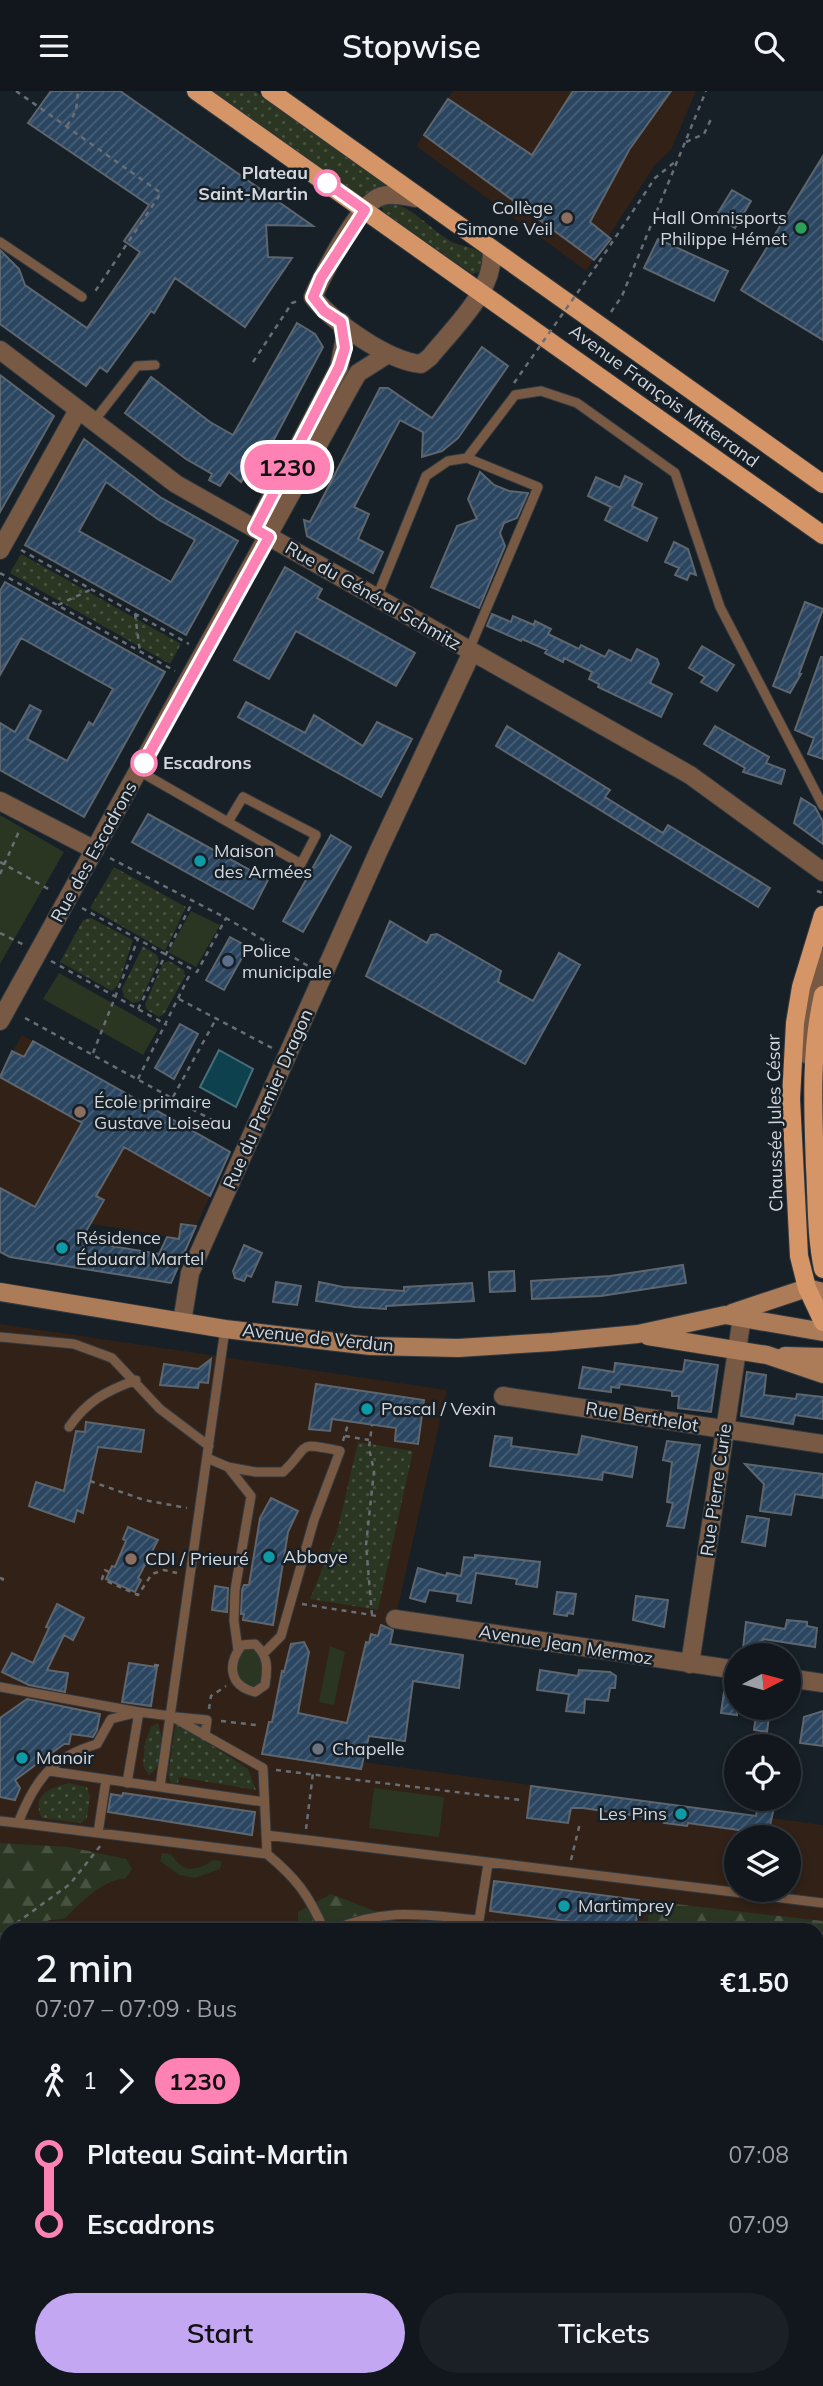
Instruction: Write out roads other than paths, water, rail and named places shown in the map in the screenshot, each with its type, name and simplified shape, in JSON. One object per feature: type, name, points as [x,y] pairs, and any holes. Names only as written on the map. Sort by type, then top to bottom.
[{"type":"main road","name":"Avenue François Mitterrand","points":[[196,91],[820,533]]},
{"type":"main road","name":"Avenue François Mitterrand","points":[[270,91],[416,198],[491,248],[823,484]]},
{"type":"main road","name":"Chaussée Jules César","points":[[823,915],[801,987],[794,1023],[791,1099],[799,1249],[815,1290],[823,1322]]},
{"type":"main road","points":[[823,995],[814,1038],[812,1082],[817,1206],[823,1269]]},
{"type":"main road","points":[[734,1316],[815,1290]]},
{"type":"main road","name":"Avenue de Verdun","points":[[0,1292],[225,1329],[371,1346],[458,1348],[638,1334],[734,1316],[814,1331]]},
{"type":"main road","name":"Avenue de Verdun","points":[[638,1334],[767,1356],[823,1374]]},
{"type":"main road","points":[[767,1356],[823,1357]]},
{"type":"street","points":[[416,198],[390,194],[374,199],[365,210],[321,278],[313,297],[324,311],[388,354],[406,363],[421,364],[430,357],[481,293],[493,260],[491,248]]},
{"type":"street","points":[[262,533],[339,367],[345,348],[341,322]]},
{"type":"street","name":"Rue du Général Schmitz","points":[[0,350],[176,484],[690,775],[823,872]]},
{"type":"street","points":[[262,533],[358,373],[388,354]]},
{"type":"street","points":[[3,546],[78,410]]},
{"type":"street","name":"Rue des Escadrons","points":[[0,1021],[5,1002],[67,899],[205,653],[262,533]]},
{"type":"street","name":"Rue du Premier Dragon","points":[[182,1322],[191,1273],[470,651]]},
{"type":"street","points":[[0,801],[94,851]]},
{"type":"street","points":[[812,1082],[807,1045],[809,1013],[823,958]]},
{"type":"street","name":"Rue Pierre Curie","points":[[690,1664],[737,1350],[734,1316]]},
{"type":"street","name":"Rue Berthelot","points":[[503,1396],[823,1444]]},
{"type":"street","name":"Avenue Jean Mermoz","points":[[395,1619],[724,1668]]},
{"type":"street","points":[[802,1680],[823,1683]]},
{"type":"lane","points":[[0,242],[82,297]]},
{"type":"lane","points":[[94,422],[137,366],[155,365]]},
{"type":"lane","points":[[467,458],[515,395],[541,391],[577,403],[675,473],[720,607],[823,806]]},
{"type":"lane","points":[[377,597],[426,476],[448,461],[467,458],[538,487],[470,651]]},
{"type":"lane","points":[[139,771],[301,864],[316,835],[243,797],[228,822]]},
{"type":"lane","points":[[160,1787],[225,1329]]},
{"type":"lane","points":[[0,1337],[74,1344],[112,1358],[160,1409],[209,1446]]},
{"type":"lane","points":[[69,1427],[80,1410],[102,1393],[135,1380]]},
{"type":"lane","points":[[207,1458],[228,1467],[257,1472],[283,1472],[300,1449],[310,1445],[340,1451],[314,1520],[281,1636],[264,1653]]},
{"type":"lane","points":[[228,1467],[251,1496],[235,1590],[234,1621],[238,1650]]},
{"type":"lane","points":[[255,1644],[264,1653],[268,1668],[265,1685],[254,1692],[243,1689],[234,1681],[232,1668],[238,1650],[242,1645],[255,1644]]},
{"type":"lane","points":[[0,1687],[207,1720],[205,1735]]},
{"type":"lane","points":[[18,1823],[29,1794],[69,1752],[97,1744],[111,1719],[139,1711]]},
{"type":"lane","points":[[127,1783],[139,1711]]},
{"type":"lane","points":[[171,1716],[262,1768],[267,1854]]},
{"type":"lane","points":[[49,1771],[264,1802]]},
{"type":"lane","points":[[98,1833],[106,1780]]},
{"type":"lane","points":[[0,1821],[267,1854],[292,1875],[310,1899],[321,1923]]},
{"type":"lane","points":[[266,1835],[559,1873],[823,1903]]},
{"type":"lane","points":[[350,1923],[401,1912],[478,1920],[488,1864]]},
{"type":"water","points":[[219,1050],[253,1069],[236,1107],[200,1087]]},
{"type":"place","name":"Plateau Saint-Martin","points":[[327,183]]},
{"type":"place","name":"Collège Simone Veil","points":[[567,218]]},
{"type":"place","name":"Hall Omnisports Philippe Hémet","points":[[801,228]]},
{"type":"place","name":"Escadrons","points":[[144,763]]},
{"type":"place","name":"Maison des Armées","points":[[200,861]]},
{"type":"place","name":"Police municipale","points":[[228,961]]},
{"type":"place","name":"École primaire Gustave Loiseau","points":[[80,1112]]},
{"type":"place","name":"Résidence Édouard Martel","points":[[62,1248]]},
{"type":"place","name":"Pascal / Vexin","points":[[367,1409]]},
{"type":"place","name":"Abbaye","points":[[269,1557]]},
{"type":"place","name":"CDI / Prieuré","points":[[131,1559]]},
{"type":"place","name":"Chapelle","points":[[318,1749]]},
{"type":"place","name":"Manoir","points":[[22,1758]]},
{"type":"place","name":"Les Pins","points":[[681,1814]]},
{"type":"place","name":"Martimprey","points":[[564,1906]]}]
